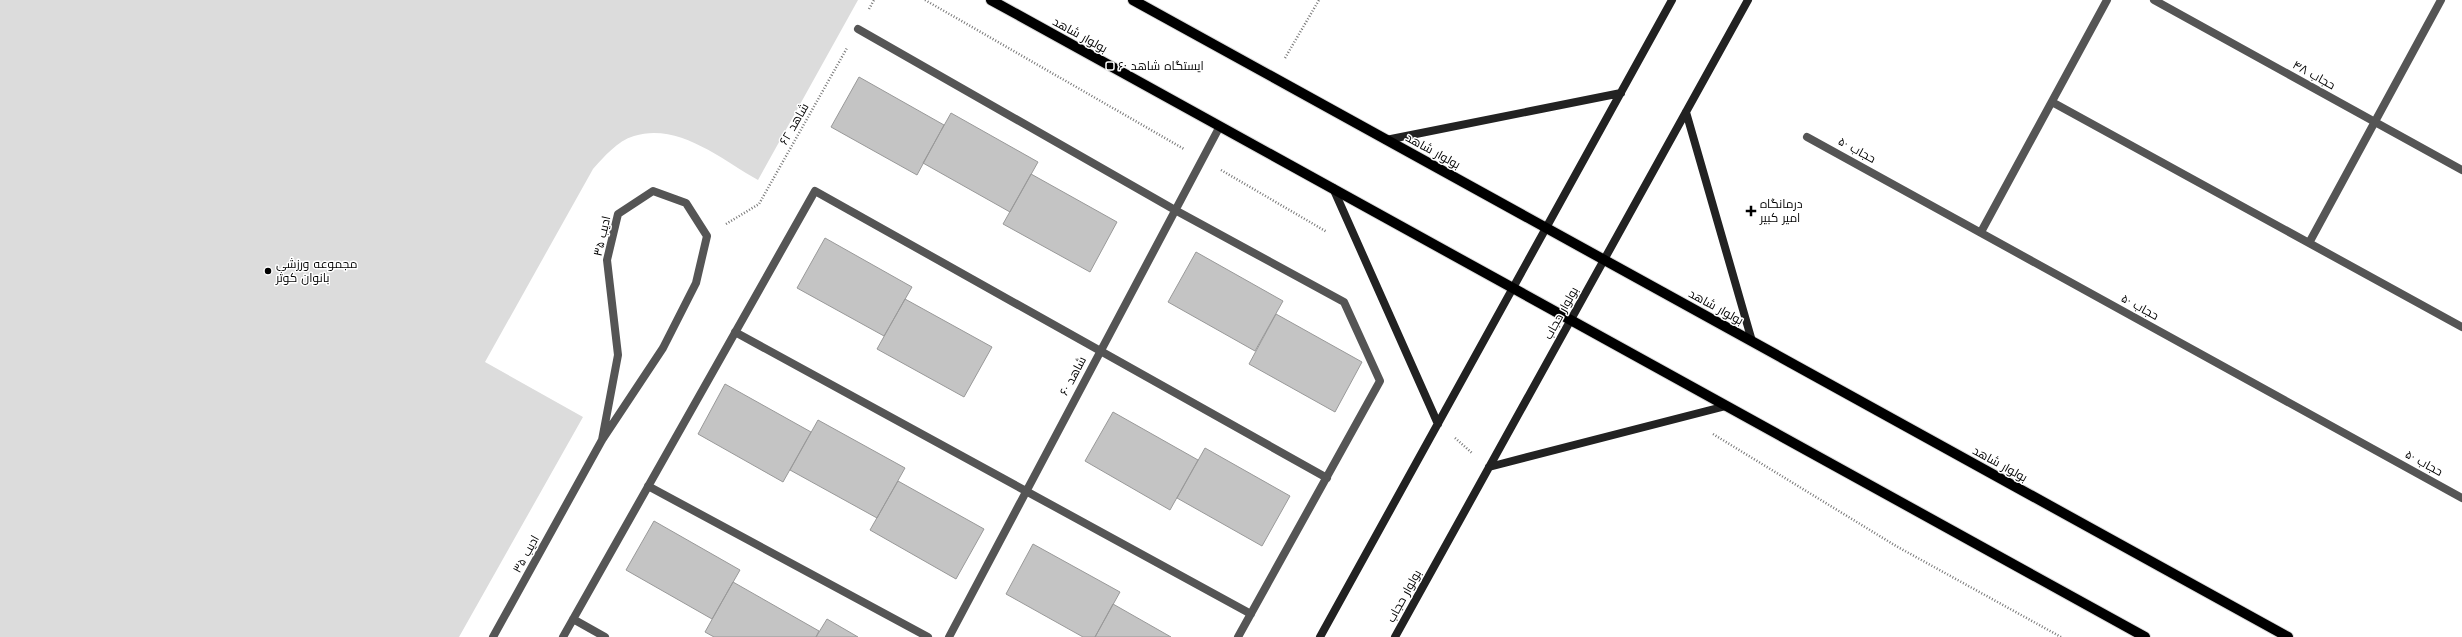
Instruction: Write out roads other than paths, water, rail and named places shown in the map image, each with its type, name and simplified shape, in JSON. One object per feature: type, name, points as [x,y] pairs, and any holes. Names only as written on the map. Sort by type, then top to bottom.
[{"type":"main road","name":"بولوار شاهد","points":[[991,0],[2145,637]]},
{"type":"main road","name":"بولوار شاهد","points":[[1133,0],[2288,637]]},
{"type":"main road","points":[[1320,637],[1672,0]]},
{"type":"main road","name":"بولوار حجاب","points":[[1395,637],[1748,0]]},
{"type":"main road","points":[[1386,140],[1620,93]]},
{"type":"main road","points":[[1686,112],[1752,341]]},
{"type":"main road","points":[[1333,188],[1438,424]]},
{"type":"main road","points":[[1489,467],[1726,406]]},
{"type":"street","points":[[1981,232],[2107,0]]},
{"type":"street","name":"حجاب ۴۸","points":[[2154,0],[2462,170]]},
{"type":"street","points":[[2309,243],[2441,0]]},
{"type":"street","points":[[858,29],[1175,210],[1344,302],[1380,381],[1238,637]]},
{"type":"street","points":[[2052,102],[2462,327]]},
{"type":"street","name":"شاهد ۶۰","points":[[949,637],[1220,126]]},
{"type":"street","name":"حجاب ۵۰","points":[[1807,137],[2462,498]]},
{"type":"street","name":"ادیب ۳۵","points":[[493,637],[602,440],[666,342],[696,283],[707,236],[686,203],[653,191],[618,214],[607,260],[618,355],[602,440]]},
{"type":"street","points":[[563,637],[815,191],[1327,478]]},
{"type":"street","points":[[735,332],[1251,614]]},
{"type":"street","points":[[648,486],[928,637]]},
{"type":"street","points":[[573,619],[606,637]]},
{"type":"place","name":"ایستگاه شاهد ۶۰","points":[[1110,66]]},
{"type":"place","name":"درمانگاه امیر کبیر","points":[[1751,211]]},
{"type":"place","name":"مجموعه ورزشی بانوان کوثر","points":[[268,271]]}]
